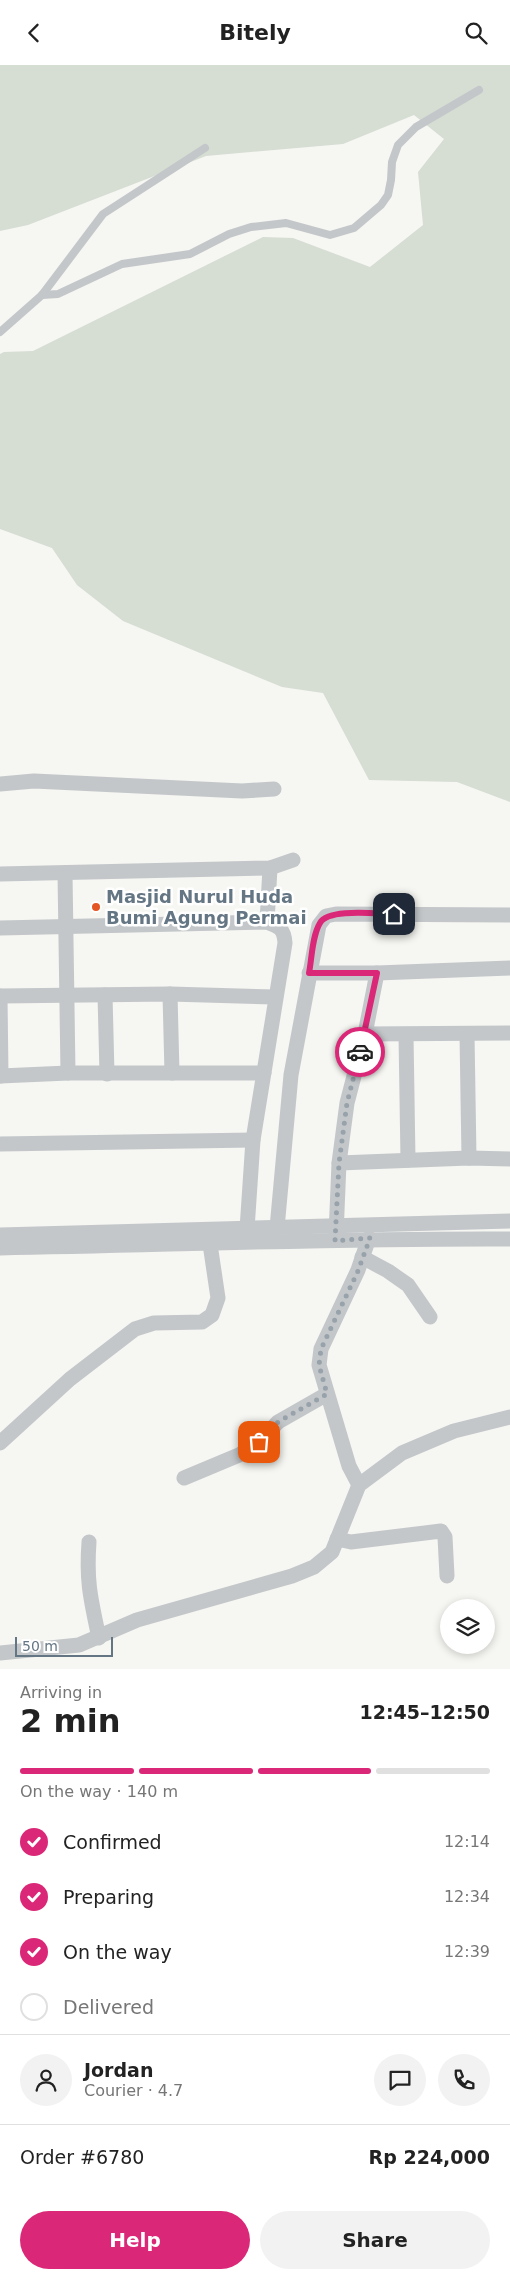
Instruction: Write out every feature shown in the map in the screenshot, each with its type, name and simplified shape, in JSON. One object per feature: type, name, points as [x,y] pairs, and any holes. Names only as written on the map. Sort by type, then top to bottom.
[{"type":"street","points":[[0,784],[34,781],[242,791],[274,789]]},
{"type":"street","points":[[0,874],[270,868],[293,860]]},
{"type":"street","points":[[267,922],[270,868]]},
{"type":"street","points":[[65,873],[68,1073]]},
{"type":"street","points":[[277,1228],[291,1075],[318,925],[326,916],[332,915],[510,915]]},
{"type":"street","points":[[0,928],[267,922],[280,927],[284,931],[285,943],[274,997],[253,1140],[246,1229]]},
{"type":"street","points":[[309,973],[377,973],[510,968]]},
{"type":"street","points":[[336,1233],[339,1163],[347,1103],[365,1034],[377,973]]},
{"type":"street","points":[[264,1073],[68,1073],[1,1076],[0,996],[170,994],[274,997]]},
{"type":"street","points":[[170,994],[172,1073]]},
{"type":"street","points":[[105,995],[107,1074]]},
{"type":"street","points":[[365,1034],[510,1033]]},
{"type":"street","points":[[467,1034],[469,1158]]},
{"type":"street","points":[[406,1035],[408,1160]]},
{"type":"street","points":[[0,1145],[253,1140]]},
{"type":"street","points":[[339,1163],[469,1158],[510,1159]]},
{"type":"street","points":[[0,1247],[210,1244],[510,1221]]},
{"type":"street","points":[[0,1235],[277,1228],[370,1238],[510,1239]]},
{"type":"street","points":[[359,1485],[349,1466],[319,1365],[321,1349],[370,1238]]},
{"type":"street","points":[[0,1443],[70,1379],[135,1329],[154,1323],[202,1322],[212,1315],[218,1298],[210,1244]]},
{"type":"street","points":[[362,1257],[388,1271],[408,1285],[430,1317]]},
{"type":"street","points":[[184,1478],[239,1455],[259,1442],[278,1422],[327,1394]]},
{"type":"street","points":[[0,1653],[79,1645],[137,1620],[292,1576],[314,1567],[332,1553],[359,1485],[402,1453],[454,1431],[510,1417]]},
{"type":"street","points":[[338,1539],[351,1542],[441,1531],[445,1537],[447,1577]]},
{"type":"street","points":[[89,1543],[87,1576],[90,1601],[99,1638]]},
{"type":"lane","points":[[42,295],[58,293],[122,264],[190,254],[229,234],[251,227],[286,223],[330,235],[354,228],[381,205],[388,195],[392,179],[392,162],[398,145],[416,127],[479,90]]},
{"type":"lane","points":[[0,332],[42,295],[104,214],[204,148]]},
{"type":"shaded area","points":[[0,65],[510,65],[510,802],[457,782],[369,780],[323,693],[282,687],[123,621],[77,585],[52,548],[0,529],[0,354],[4,352],[33,351],[263,237],[293,238],[370,267],[423,225],[418,172],[444,139],[414,115],[343,144],[206,156],[28,225],[0,231]]},
{"type":"way so far","points":[[259,1442],[278,1422],[327,1394],[319,1365],[321,1349],[358,1271],[370,1238],[335,1241],[339,1163],[347,1103],[360,1052]]},
{"type":"place","name":"Masjid Nurul Huda Bumi Agung Permai","points":[[96,907]]},
{"type":"route","points":[[360,1052],[377,973],[309,973],[318,925],[326,916],[336,914],[394,914]]}]
